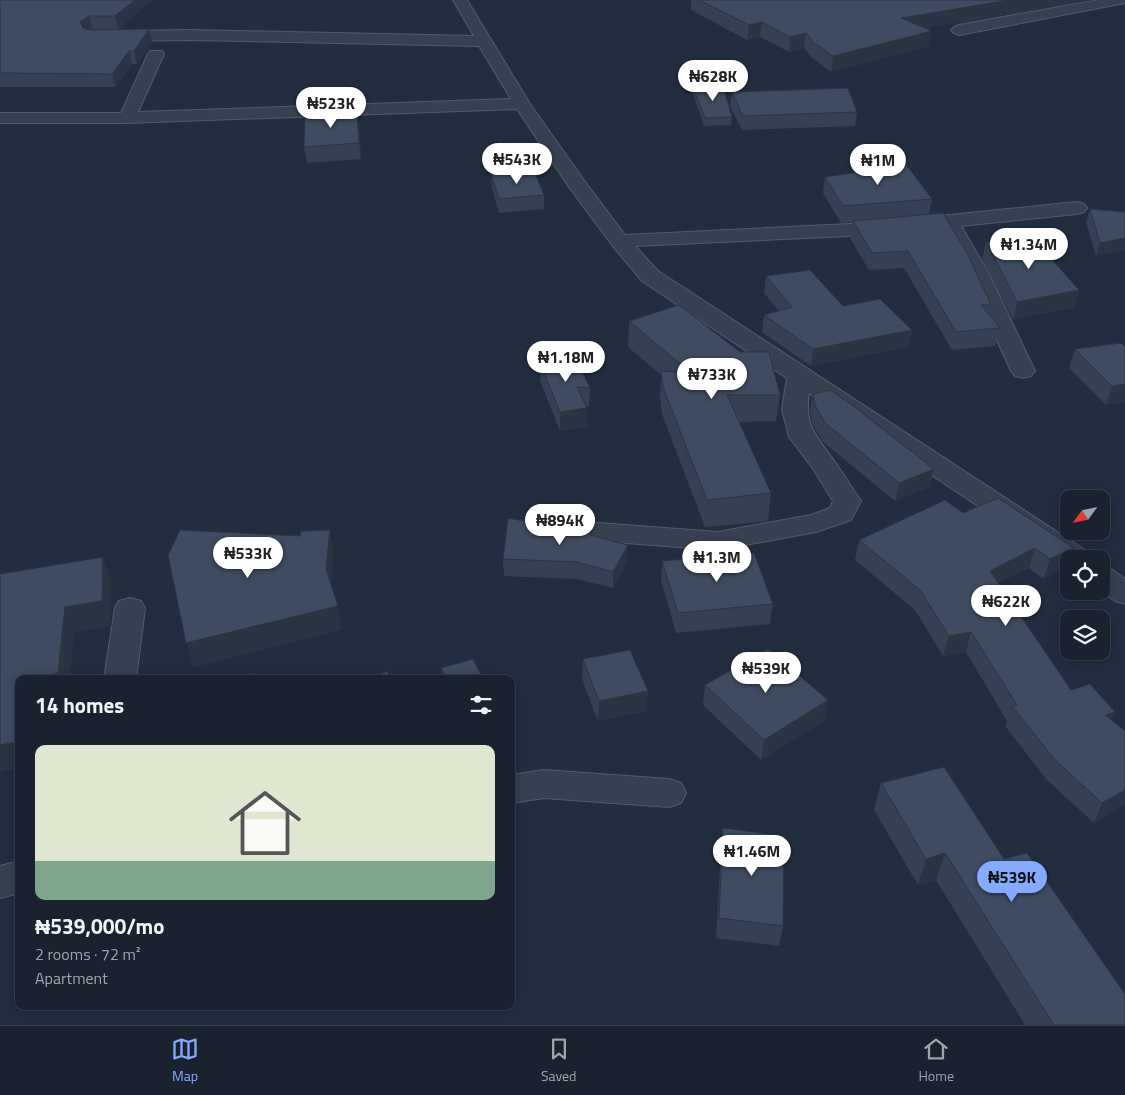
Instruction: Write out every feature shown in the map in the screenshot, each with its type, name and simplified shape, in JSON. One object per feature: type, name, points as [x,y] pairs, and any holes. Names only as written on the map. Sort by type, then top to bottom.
[{"type":"street","points":[[460,0],[522,104],[576,183],[619,241],[650,276],[1064,550]]},
{"type":"street","points":[[1065,0],[1080,7]]},
{"type":"street","points":[[959,30],[1121,0]]},
{"type":"street","points":[[1010,4],[1033,15]]},
{"type":"street","points":[[102,36],[190,35],[484,40]]},
{"type":"street","points":[[127,118],[156,54]]},
{"type":"street","points":[[0,118],[127,118],[522,104]]},
{"type":"street","points":[[619,241],[871,229],[1077,208]]},
{"type":"street","points":[[948,220],[977,272],[1023,371]]},
{"type":"street","points":[[533,527],[718,541],[816,523],[842,514],[847,501],[825,466],[802,437],[794,409],[799,376]]},
{"type":"street","points":[[1110,583],[1125,594]]},
{"type":"street","points":[[121,675],[130,608]]},
{"type":"street","points":[[515,788],[544,784],[669,793]]},
{"type":"street","points":[[0,882],[15,878]]},
{"type":"building","points":[[0,0],[135,0],[115,16],[89,16],[80,22],[83,28],[89,30],[149,29],[134,51],[129,51],[112,74],[0,73]]},
{"type":"building","points":[[699,0],[1010,0],[901,18],[932,31],[833,56],[813,42],[806,33],[790,37],[762,22],[749,25]]},
{"type":"building","points":[[723,86],[732,117],[705,118],[693,87]]},
{"type":"building","points":[[848,88],[857,112],[743,116],[732,92]]},
{"type":"building","points":[[346,111],[346,113],[357,112],[359,143],[304,147],[305,113]]},
{"type":"building","points":[[905,163],[932,199],[843,206],[825,177],[852,173]]},
{"type":"building","points":[[534,170],[544,195],[499,199],[491,174]]},
{"type":"building","points":[[1090,209],[1125,212],[1125,238],[1100,243]]},
{"type":"building","points":[[943,213],[968,255],[991,305],[981,305],[1000,328],[956,332],[908,251],[872,253],[853,221]]},
{"type":"building","points":[[1033,238],[1079,290],[1017,302],[986,242]]},
{"type":"building","points":[[810,270],[843,306],[880,299],[912,330],[813,349],[764,315],[792,307],[766,276]]},
{"type":"building","points":[[679,305],[740,352],[769,352],[780,395],[727,395],[771,493],[707,500],[663,387],[661,371],[691,373],[629,321]]},
{"type":"building","points":[[1121,343],[1125,347],[1125,384],[1112,386],[1075,349]]},
{"type":"building","points":[[576,358],[590,388],[577,387],[587,408],[560,412],[540,363]]},
{"type":"building","points":[[830,390],[934,469],[899,483],[825,423],[815,405],[813,394]]},
{"type":"building","points":[[998,498],[1074,548],[1060,550],[1060,554],[1050,559],[1035,548],[990,571],[1071,690],[1090,684],[1115,712],[1105,715],[1125,731],[1125,790],[1102,803],[1055,760],[1012,706],[1017,705],[971,632],[949,636],[920,590],[859,540],[945,500],[963,513]]},
{"type":"building","points":[[508,518],[572,530],[628,545],[613,572],[577,562],[503,559]]},
{"type":"building","points":[[180,530],[300,536],[301,531],[330,530],[326,569],[338,606],[186,643],[168,555]]},
{"type":"building","points":[[754,553],[773,604],[678,613],[662,561]]},
{"type":"building","points":[[103,557],[102,601],[65,607],[58,673],[49,675],[15,675],[15,743],[0,745],[0,574]]},
{"type":"building","points":[[768,649],[828,700],[764,740],[705,685]]},
{"type":"building","points":[[630,650],[648,691],[599,701],[583,659]]},
{"type":"building","points":[[473,659],[481,675],[444,675],[441,668]]},
{"type":"building","points":[[387,671],[390,675],[378,675]]},
{"type":"building","points":[[944,767],[1004,859],[1027,853],[1125,994],[1125,1025],[1054,1025],[945,853],[926,859],[881,783]]},
{"type":"building","points":[[723,828],[784,836],[783,926],[719,918]]}]
